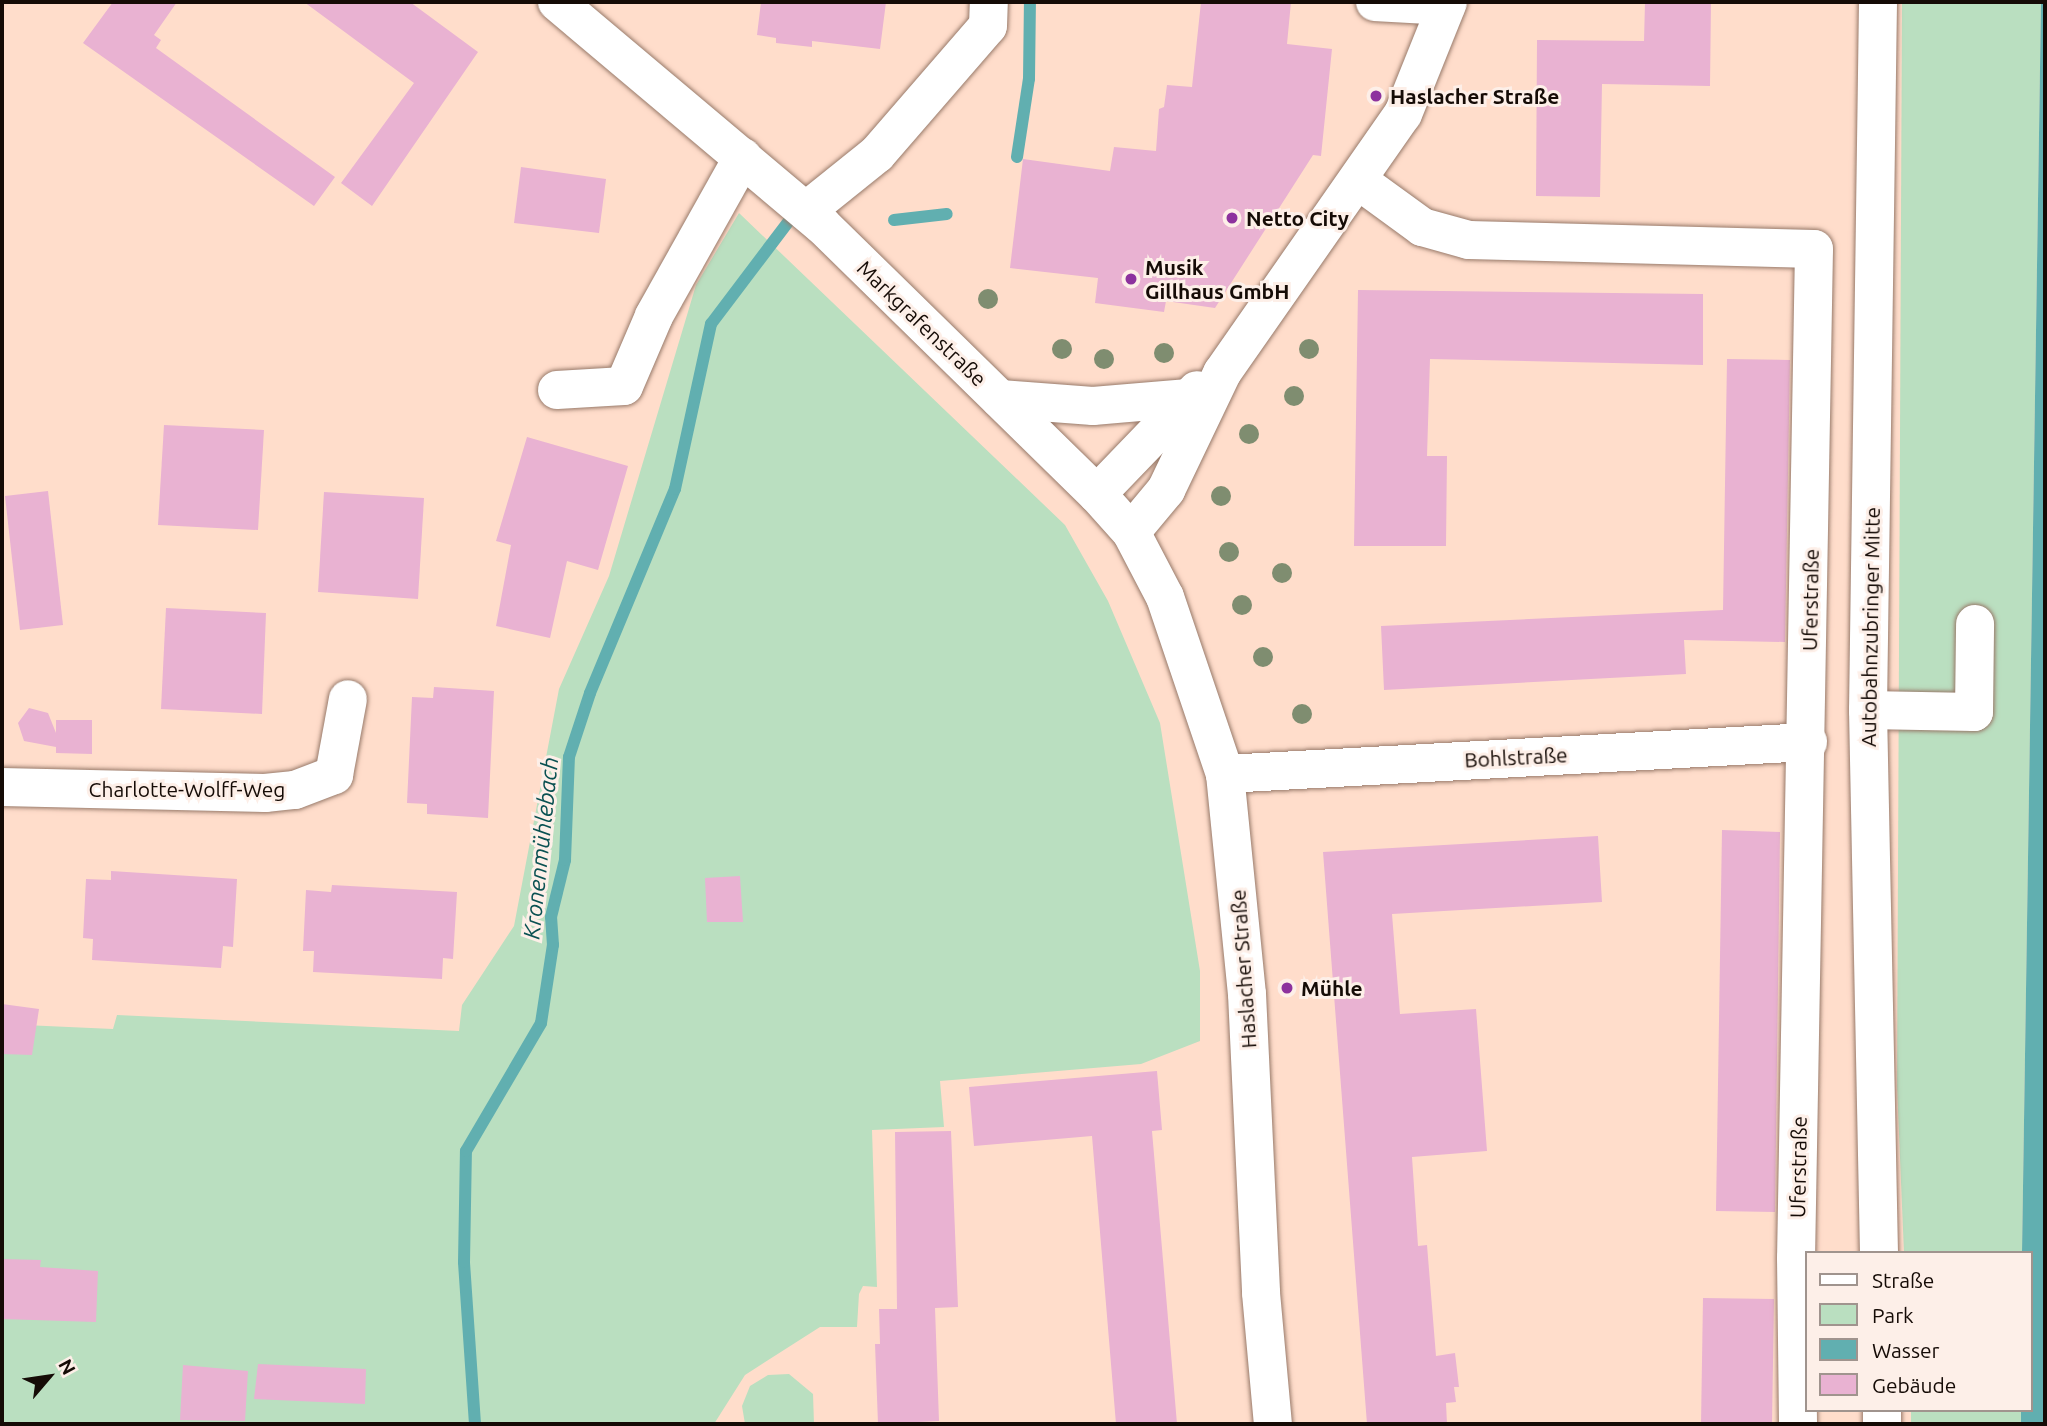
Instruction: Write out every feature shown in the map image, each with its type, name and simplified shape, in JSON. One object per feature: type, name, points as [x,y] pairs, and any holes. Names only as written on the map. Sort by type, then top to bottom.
[{"type":"main road","name":"Markgrafenstraße","points":[[557,2],[806,211],[1097,494]]},
{"type":"main road","points":[[806,211],[877,154],[988,26],[989,2]]},
{"type":"main road","points":[[1131,532],[1166,490],[1222,373],[1359,181],[1402,114],[1447,4],[1375,2]]},
{"type":"main road","name":"Autobahnzubringer Mitte","points":[[1878,2],[1868,710],[1879,1251]]},
{"type":"main road","points":[[557,390],[624,386],[654,316],[743,157]]},
{"type":"main road","name":"Uferstraße","points":[[1359,181],[1422,227],[1469,240],[1814,249],[1808,742],[1796,1258],[1798,1424]]},
{"type":"main road","points":[[1097,494],[1186,398],[1222,373]]},
{"type":"main road","points":[[1000,399],[1093,406],[1186,398]]},
{"type":"main road","name":"Haslacher Straße","points":[[1097,494],[1131,532],[1165,597],[1225,774],[1247,994],[1261,1293],[1273,1424]]},
{"type":"main road","points":[[1868,710],[1973,712],[1975,624]]},
{"type":"main road","name":"Charlotte-Wolff-Weg","points":[[2,787],[295,790],[334,775],[348,699]]},
{"type":"main road","name":"Bohlstraße","points":[[1225,774],[1808,742]]},
{"type":"green space","points":[[1902,2],[2041,2],[2022,1251],[1904,1251],[1897,1086]]},
{"type":"green space","points":[[739,213],[1065,525],[1108,601],[1160,723],[1200,971],[1200,1041],[1141,1064],[940,1081],[944,1127],[872,1130],[877,1287],[863,1286],[859,1294],[857,1327],[820,1327],[745,1375],[714,1424],[2,1424],[2,1024],[113,1029],[117,1015],[459,1031],[462,1005],[514,926],[559,689],[609,576],[696,285]]},
{"type":"green space","points":[[789,1374],[813,1394],[814,1424],[745,1424],[742,1406],[750,1386],[768,1375]]},
{"type":"green space","points":[[1911,1412],[2021,1412],[2021,1424],[1911,1424]]},
{"type":"water","points":[[2041,2],[2045,2],[2045,1424],[2021,1424],[2021,1412],[2033,1412],[2033,1251],[2022,1251]]},
{"type":"building","points":[[113,2],[177,2],[154,35],[161,40],[156,48],[335,177],[314,206],[83,43]]},
{"type":"building","points":[[304,2],[410,2],[478,52],[372,206],[341,183],[414,83]]},
{"type":"building","points":[[761,2],[886,2],[880,49],[812,41],[812,47],[776,43],[776,38],[757,35]]},
{"type":"building","points":[[1201,2],[1291,2],[1287,44],[1332,49],[1321,156],[1313,155],[1215,308],[1166,301],[1164,312],[1095,303],[1098,278],[1010,268],[1023,159],[1110,171],[1114,147],[1156,151],[1159,109],[1164,107],[1167,85],[1192,87]]},
{"type":"building","points":[[1645,2],[1711,2],[1710,86],[1602,84],[1600,197],[1536,196],[1537,40],[1644,41]]},
{"type":"building","points":[[521,167],[606,179],[599,233],[514,223]]},
{"type":"building","points":[[1358,290],[1703,294],[1703,365],[1430,359],[1427,456],[1447,456],[1446,546],[1354,546]]},
{"type":"building","points":[[1727,359],[1790,360],[1785,642],[1684,640],[1686,674],[1384,690],[1381,626],[1723,610]]},
{"type":"building","points":[[164,425],[264,430],[258,530],[158,525]]},
{"type":"building","points":[[527,437],[628,466],[598,570],[567,561],[550,638],[496,626],[511,545],[496,541]]},
{"type":"building","points":[[48,491],[63,625],[20,630],[5,496]]},
{"type":"building","points":[[324,492],[424,498],[418,599],[318,592]]},
{"type":"building","points":[[166,608],[266,613],[262,714],[161,709]]},
{"type":"building","points":[[434,687],[494,691],[488,818],[427,814],[427,804],[407,803],[412,697],[433,698]]},
{"type":"building","points":[[29,708],[48,713],[56,733],[56,720],[92,720],[92,754],[56,753],[56,747],[24,741],[18,723]]},
{"type":"building","points":[[1722,830],[1780,832],[1775,1212],[1716,1211]]},
{"type":"building","points":[[1598,836],[1602,902],[1392,914],[1400,1014],[1476,1009],[1487,1151],[1412,1157],[1418,1246],[1427,1245],[1436,1356],[1455,1353],[1459,1387],[1454,1387],[1456,1402],[1446,1403],[1447,1424],[1367,1424],[1323,852]]},
{"type":"building","points":[[111,871],[237,879],[233,947],[223,946],[221,968],[92,960],[93,939],[83,938],[86,879],[111,880]]},
{"type":"building","points":[[740,876],[743,922],[707,922],[705,878]]},
{"type":"building","points":[[332,885],[457,892],[453,959],[443,958],[442,979],[313,972],[314,951],[303,951],[306,890],[331,892]]},
{"type":"building","points":[[2,1004],[39,1009],[32,1055],[2,1054]]},
{"type":"building","points":[[1157,1071],[1162,1130],[1152,1131],[1177,1424],[1116,1424],[1092,1136],[974,1146],[969,1087]]},
{"type":"building","points":[[951,1131],[958,1307],[935,1308],[939,1421],[878,1424],[875,1344],[880,1344],[879,1309],[897,1309],[895,1132]]},
{"type":"building","points":[[2,1259],[41,1260],[40,1267],[98,1271],[96,1322],[2,1319]]},
{"type":"building","points":[[1703,1298],[1774,1299],[1772,1424],[1701,1424]]},
{"type":"building","points":[[258,1364],[366,1369],[365,1404],[254,1399]]},
{"type":"building","points":[[183,1365],[248,1371],[245,1421],[180,1420]]},
{"type":"waterway","name":"Kronenmühlebach","points":[[1017,157],[1029,79],[1030,2]]},
{"type":"waterway","name":"Kronenmühlebach","points":[[894,220],[947,214]]},
{"type":"waterway","name":"Kronenmühlebach","points":[[475,1424],[464,1262],[466,1151],[541,1023],[553,945],[551,917],[565,860],[569,757],[590,693],[675,489],[711,324],[789,221]]},
{"type":"place","name":"Haslacher Straße","points":[[1376,96]]},
{"type":"place","name":"Netto City","points":[[1232,218]]},
{"type":"place","name":"Musik Gillhaus GmbH","points":[[1131,279]]},
{"type":"place","name":"Mühle","points":[[1287,988]]}]
